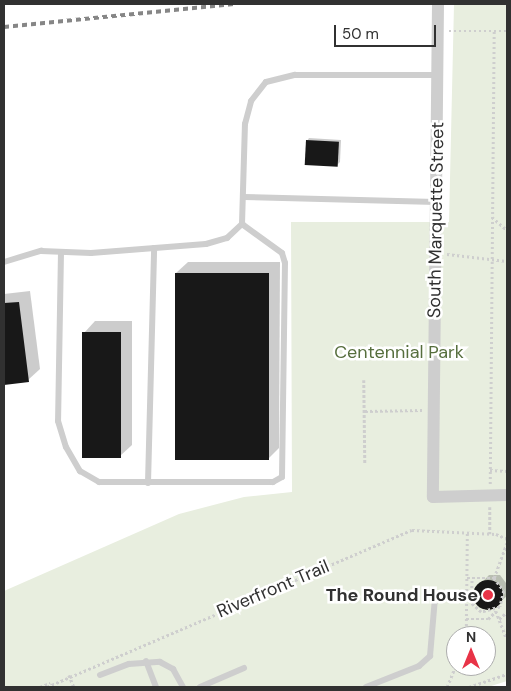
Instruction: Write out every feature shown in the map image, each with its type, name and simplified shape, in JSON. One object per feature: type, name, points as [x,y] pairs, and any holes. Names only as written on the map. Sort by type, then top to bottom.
[{"type":"street","name":"South Marquette Street","points":[[438,4],[433,497],[490,495]]},
{"type":"street","points":[[490,495],[507,495]]},
{"type":"lane","points":[[4,262],[41,252],[154,248],[206,244],[227,238],[242,224],[245,124],[251,102],[266,82],[295,75],[437,74]]},
{"type":"lane","points":[[244,197],[436,202]]},
{"type":"lane","points":[[61,252],[58,421],[66,447],[80,471],[100,482],[273,482],[282,477],[285,263],[282,253],[242,224]]},
{"type":"lane","points":[[148,483],[154,248]]},
{"type":"lane","points":[[366,687],[419,666],[430,656],[435,596]]},
{"type":"lane","points":[[146,661],[156,687]]},
{"type":"lane","points":[[100,675],[146,661],[160,662],[174,669],[183,687]]},
{"type":"lane","points":[[200,687],[244,668]]},
{"type":"path","points":[[438,31],[507,31]]},
{"type":"path","points":[[490,534],[494,31]]},
{"type":"path","points":[[492,218],[507,230]]},
{"type":"path","points":[[435,252],[507,261]]},
{"type":"path","points":[[364,380],[365,463]]},
{"type":"path","points":[[364,411],[434,410]]},
{"type":"path","points":[[490,470],[507,471]]},
{"type":"path","name":"Riverfront Trail","points":[[47,687],[54,681],[70,676],[412,530],[490,534],[507,540]]},
{"type":"path","points":[[466,626],[467,532]]},
{"type":"path","points":[[494,578],[507,540]]},
{"type":"path","points":[[466,619],[488,619],[506,603],[506,590],[494,578],[467,578]]},
{"type":"path","points":[[472,578],[470,602],[481,612],[496,611]]},
{"type":"path","points":[[435,596],[471,595]]},
{"type":"path","points":[[499,619],[507,613],[500,607]]},
{"type":"path","points":[[496,611],[507,639]]},
{"type":"path","points":[[469,687],[507,674]]},
{"type":"path","points":[[70,676],[74,687]]},
{"type":"path","points":[[40,687],[54,681]]},
{"type":"green space","name":"Centennial Park","points":[[454,4],[507,4],[507,681],[488,687],[4,687],[4,591],[179,514],[244,497],[292,492],[291,222],[449,222]]},
{"type":"building","points":[[306,140],[339,142],[338,167],[305,165]]},
{"type":"building","points":[[175,273],[269,273],[269,460],[175,460]]},
{"type":"building","points":[[19,302],[29,382],[4,385],[4,303]]},
{"type":"building","points":[[82,332],[121,332],[121,458],[82,458]]},
{"type":"building","name":"The Round House","points":[[488,580],[498,585],[503,595],[498,605],[488,610],[478,605],[473,595],[478,585]]},
{"type":"railway","points":[[4,27],[234,4]]},
{"type":"place","name":"The Round House","points":[[488,595]]}]
